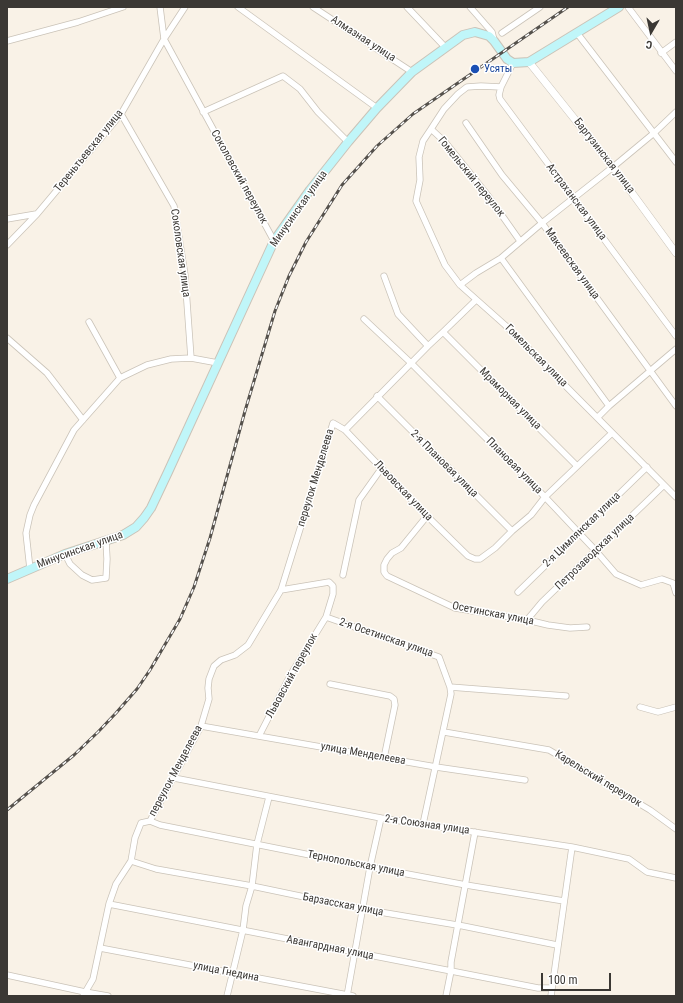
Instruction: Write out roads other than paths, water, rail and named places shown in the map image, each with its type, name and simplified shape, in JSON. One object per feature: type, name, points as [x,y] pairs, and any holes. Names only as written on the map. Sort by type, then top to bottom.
[{"type":"main road","points":[[513,62],[529,62],[619,7]]},
{"type":"main road","name":"Минусинская улица","points":[[7,579],[66,554],[123,535],[136,527],[147,513],[168,472],[274,241],[310,190],[348,142],[377,108],[412,72],[463,35],[475,32],[489,36],[507,59],[513,62]]},
{"type":"street","points":[[7,41],[78,22],[123,7]]},
{"type":"street","points":[[160,7],[164,39]]},
{"type":"street","name":"Тереньтьевская улица","points":[[7,245],[36,214],[121,114],[164,39],[185,7]]},
{"type":"street","points":[[238,7],[377,108]]},
{"type":"street","name":"Алмазная улица","points":[[313,7],[412,72]]},
{"type":"street","points":[[407,7],[445,47]]},
{"type":"street","points":[[470,7],[492,32],[494,41]]},
{"type":"street","points":[[502,33],[540,7]]},
{"type":"street","points":[[628,7],[676,71]]},
{"type":"street","points":[[577,33],[676,162]]},
{"type":"street","name":"Соколовский переулок","points":[[164,39],[274,241]]},
{"type":"street","points":[[661,53],[676,42]]},
{"type":"street","points":[[501,87],[513,62]]},
{"type":"street","name":"Баргузинская улица","points":[[529,62],[614,167],[676,253]]},
{"type":"street","points":[[203,112],[283,76],[300,89],[318,112],[348,142]]},
{"type":"street","name":"Гомельский переулок","points":[[501,87],[467,87],[444,109],[431,129],[445,142],[489,197],[520,241]]},
{"type":"street","name":"Астраханская улица","points":[[501,87],[499,95],[500,99],[676,336]]},
{"type":"street","points":[[460,285],[476,273],[501,258],[542,223],[614,167],[676,112]]},
{"type":"street","name":"Соколовская улица","points":[[121,114],[174,206],[185,275],[191,358]]},
{"type":"street","name":"Макеевская улица","points":[[466,123],[502,175],[542,223],[676,406]]},
{"type":"street","name":"Гомельская улица","points":[[431,129],[423,142],[419,157],[420,180],[416,201],[445,265],[460,285],[505,325],[676,497]]},
{"type":"street","points":[[7,219],[36,214]]},
{"type":"street","points":[[501,258],[609,406]]},
{"type":"street","points":[[384,276],[398,314],[428,346]]},
{"type":"street","points":[[345,430],[410,363],[476,300]]},
{"type":"street","name":"Плановая улица","points":[[364,319],[545,497],[616,574],[641,585],[662,579],[673,583],[676,592]]},
{"type":"street","points":[[89,322],[120,378]]},
{"type":"street","name":"Мраморная улица","points":[[443,332],[577,466]]},
{"type":"street","points":[[7,338],[47,373],[83,420]]},
{"type":"street","points":[[598,417],[676,349]]},
{"type":"street","points":[[30,569],[26,533],[32,510],[70,436],[120,378],[147,365],[172,359],[191,358],[218,363]]},
{"type":"street","name":"2-я Плановая улица","points":[[377,396],[512,531]]},
{"type":"street","name":"Львовская улица","points":[[333,423],[345,430],[427,516],[468,556],[475,559],[480,559],[495,548],[512,531]]},
{"type":"street","name":"переулок Менделеева","points":[[84,994],[93,979],[109,904],[116,884],[131,860],[135,838],[141,823],[150,821],[201,726],[209,699],[208,684],[214,666],[221,660],[235,655],[248,646],[281,590],[333,423]]},
{"type":"street","points":[[512,531],[531,515],[545,497],[612,433]]},
{"type":"street","name":"2-я Цимлянская улица","points":[[518,592],[647,467]]},
{"type":"street","points":[[343,575],[359,500],[381,468]]},
{"type":"street","name":"Петрозаводская улица","points":[[527,620],[542,602],[664,485]]},
{"type":"street","name":"Осетинская улица","points":[[427,516],[402,548],[392,553],[387,559],[384,565],[384,572],[387,576],[455,608],[548,625],[570,628],[586,627]]},
{"type":"street","points":[[66,554],[70,564],[82,575],[92,580],[106,578],[108,559],[106,541]]},
{"type":"street","name":"Львовский переулок","points":[[259,736],[291,674],[326,617],[333,594],[333,586],[329,582],[281,590]]},
{"type":"street","name":"2-я Осетинская улица","points":[[326,617],[439,657],[450,687]]},
{"type":"street","points":[[330,684],[390,696],[394,699],[395,705],[384,758]]},
{"type":"street","points":[[423,824],[444,732],[451,694],[450,687],[566,696]]},
{"type":"street","points":[[640,707],[658,712],[676,707]]},
{"type":"street","name":"улица Менделеева","points":[[201,726],[436,767],[525,780]]},
{"type":"street","name":"Карельский переулок","points":[[444,732],[549,750],[650,810],[676,829]]},
{"type":"street","name":"2-я Союзная улица","points":[[174,778],[381,818],[572,847],[629,859],[647,872],[676,878]]},
{"type":"street","points":[[227,996],[243,930],[246,906],[252,886],[257,844],[269,797]]},
{"type":"street","points":[[349,996],[362,909],[381,818]]},
{"type":"street","name":"Тернопольская улица","points":[[150,821],[160,825],[370,867],[564,901]]},
{"type":"street","points":[[446,996],[451,971],[450,962],[475,832]]},
{"type":"street","points":[[551,996],[572,847]]},
{"type":"street","name":"Барзасская улица","points":[[131,860],[153,868],[557,945]]},
{"type":"street","name":"Авангардная улица","points":[[109,904],[538,988],[552,988]]},
{"type":"street","name":"улица Гнедина","points":[[100,948],[349,996]]},
{"type":"street","points":[[7,975],[84,994],[108,996]]},
{"type":"railway","points":[[7,810],[74,755],[116,713],[137,689],[150,670],[180,619],[194,587],[210,538],[245,411],[275,311],[289,276],[306,242],[342,185],[377,146],[413,114],[568,7]]},
{"type":"place","name":"Усяты","points":[[475,69]]}]
